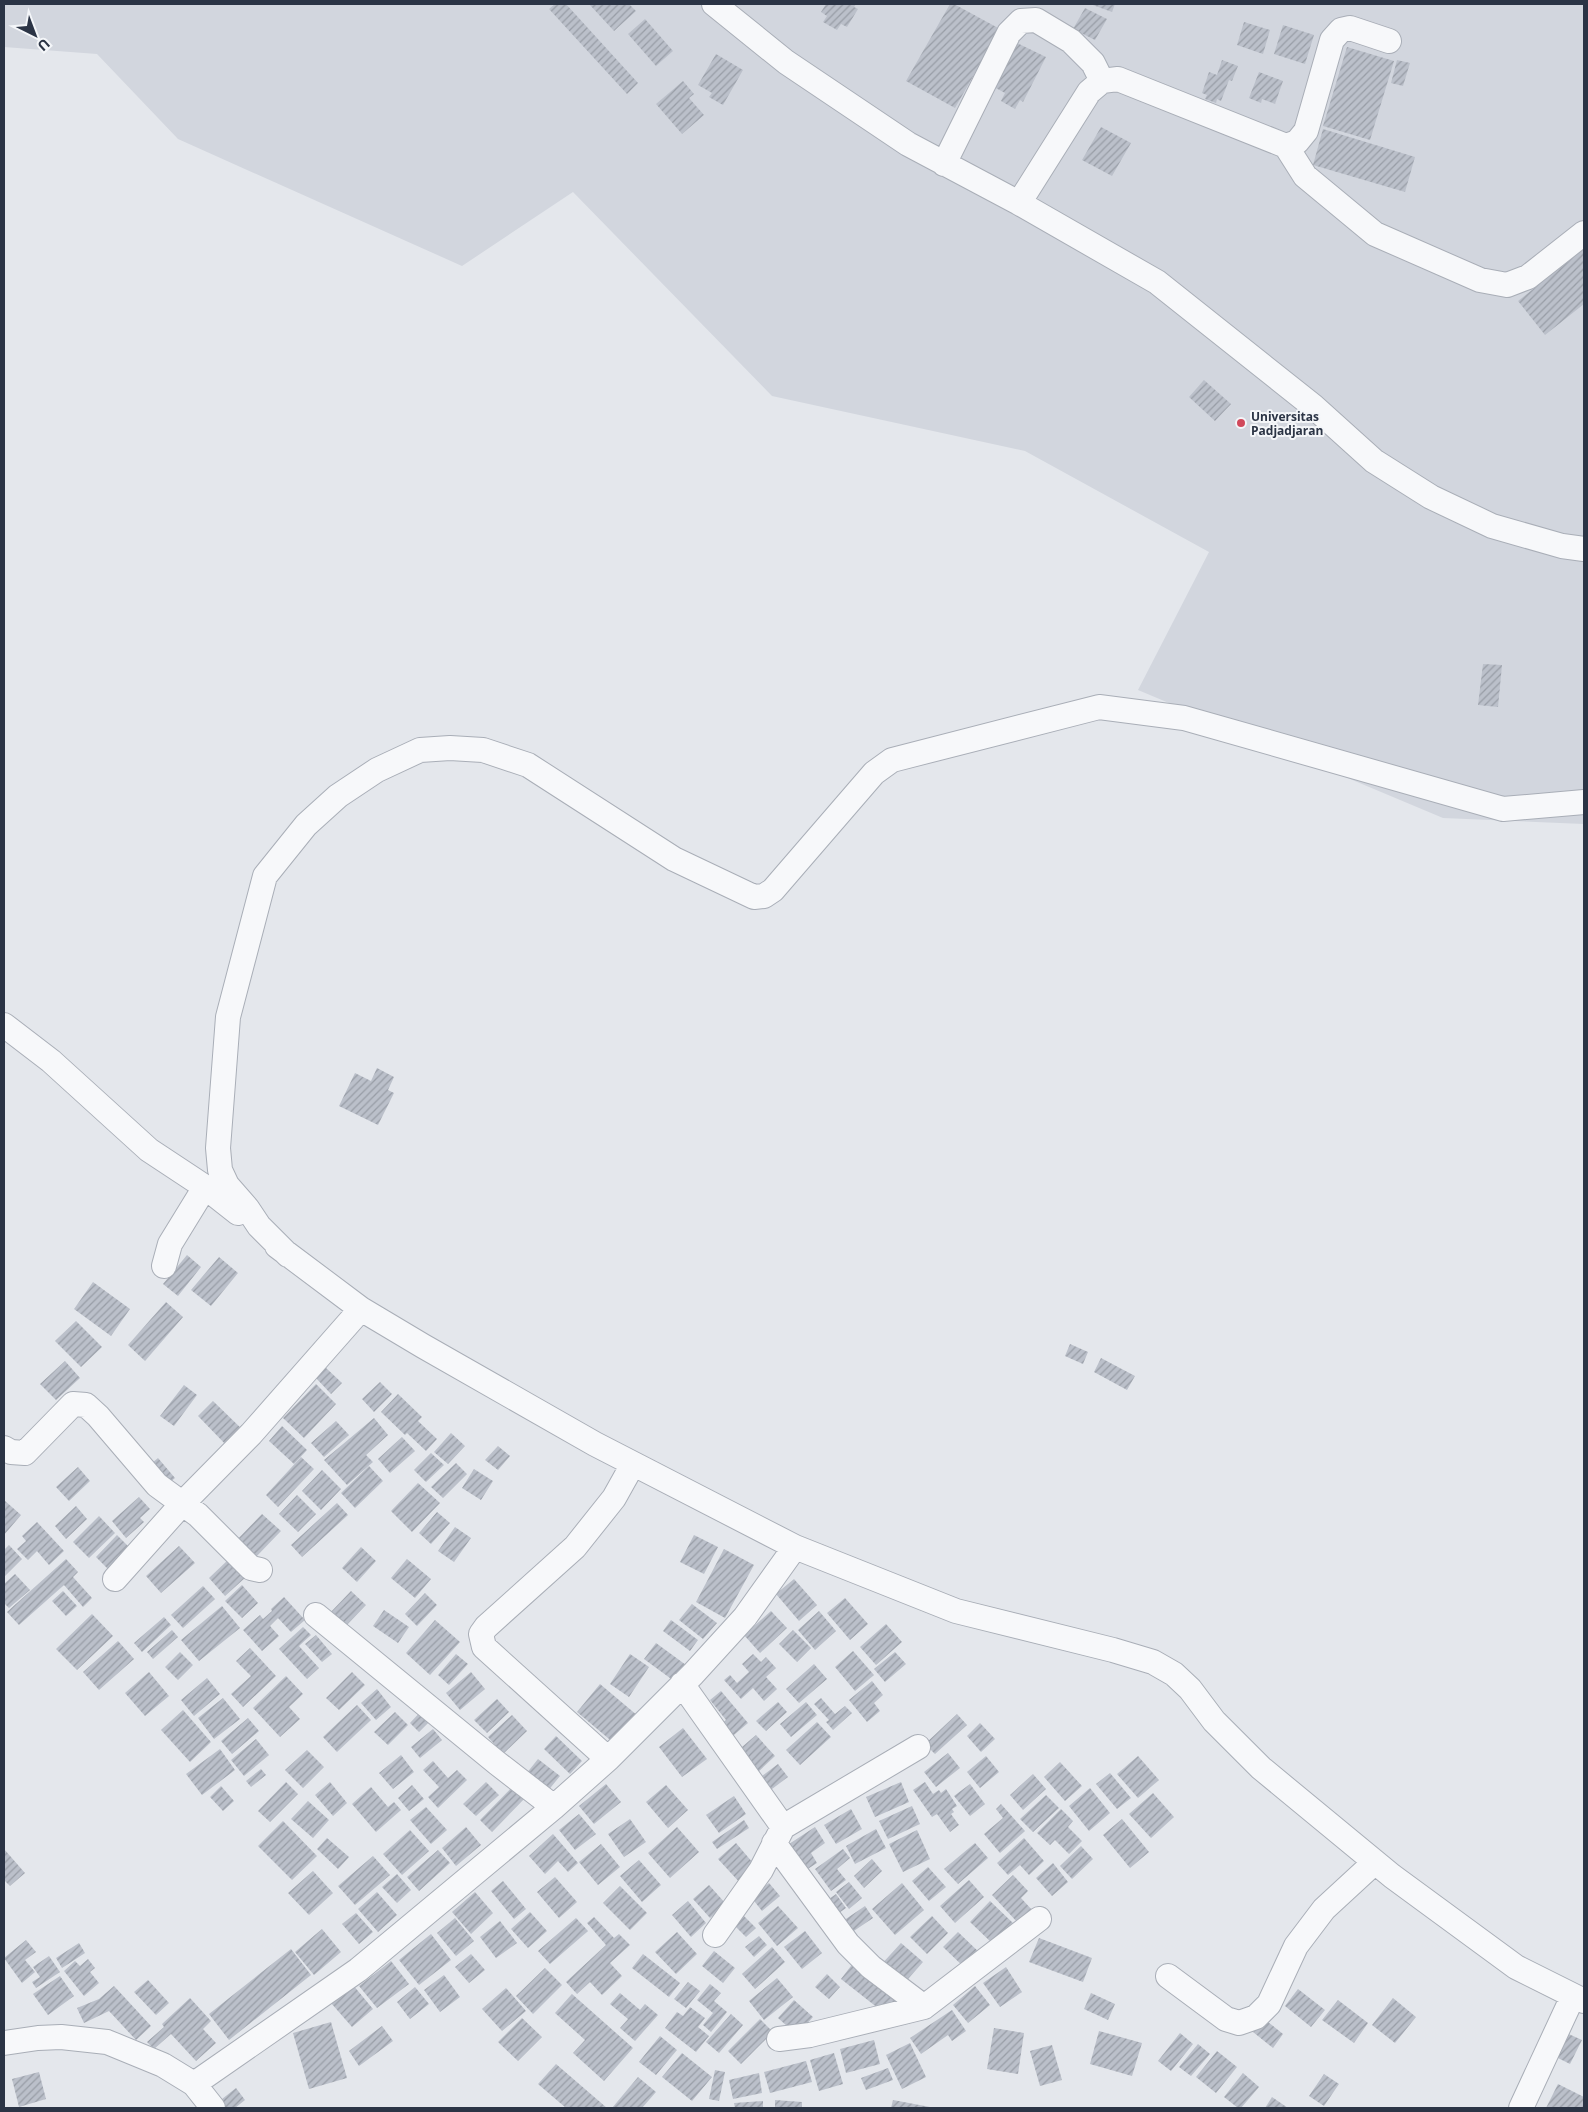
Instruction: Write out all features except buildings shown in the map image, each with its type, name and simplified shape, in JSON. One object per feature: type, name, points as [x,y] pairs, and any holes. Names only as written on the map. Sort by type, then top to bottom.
[{"type":"street","points":[[714,4],[786,62],[908,144],[1019,203],[1157,282],[1313,406],[1374,461],[1431,497],[1492,526],[1562,546],[1584,549]]},
{"type":"street","points":[[944,164],[1009,33],[1021,21],[1036,20],[1071,41],[1093,63],[1102,80]]},
{"type":"street","points":[[1286,146],[1297,142],[1306,131],[1332,40],[1341,30],[1350,28],[1389,41]]},
{"type":"street","points":[[1019,203],[1089,92],[1102,80],[1118,79],[1286,146],[1305,176],[1375,234],[1480,280],[1507,286],[1528,277],[1584,233]]},
{"type":"street","points":[[288,1255],[259,1226],[227,1184],[220,1170],[218,1148],[228,1017],[265,876],[306,825],[338,796],[377,770],[420,750],[450,748],[483,750],[528,765],[674,859],[754,897],[764,896],[773,890],[874,773],[892,760],[1099,707],[1184,718],[1503,809],[1584,802]]},
{"type":"street","points":[[4,1025],[51,1061],[149,1150],[206,1187],[288,1255],[361,1309],[633,1464],[796,1547],[956,1611],[1113,1650],[1160,1666],[1174,1674],[1190,1689],[1214,1721],[1261,1768],[1375,1862],[1516,1967],[1579,1998],[1521,2108]]},
{"type":"street","points":[[164,1266],[170,1244],[206,1187]]},
{"type":"street","points":[[114,1578],[182,1504],[251,1434],[361,1309]]},
{"type":"street","points":[[4,1448],[11,1452],[25,1453],[73,1404],[86,1405],[98,1416],[157,1485],[198,1515],[251,1568],[260,1570]]},
{"type":"street","points":[[608,1759],[484,1647],[481,1634],[486,1626],[575,1547],[614,1498],[633,1464]]},
{"type":"street","points":[[194,2084],[358,1970],[554,1807],[608,1759],[745,1617],[796,1547]]},
{"type":"street","points":[[316,1615],[497,1763],[554,1807]]},
{"type":"street","points":[[682,1684],[848,1944],[871,1967],[924,2007]]},
{"type":"street","points":[[715,1935],[761,1870],[779,1835],[918,1747]]},
{"type":"street","points":[[1168,1976],[1226,2019],[1238,2023],[1256,2017],[1269,2004],[1296,1946],[1324,1909],[1375,1862]]},
{"type":"street","points":[[779,2039],[810,2035],[924,2007],[1039,1919]]},
{"type":"street","points":[[4,2043],[60,2037],[107,2042],[163,2065],[194,2084],[213,2108]]},
{"type":"shaded area","name":"Universitas Padjadjaran","points":[[4,4],[1584,4],[1584,824],[1443,818],[1138,690],[1209,552],[1025,451],[772,396],[573,192],[462,266],[178,139],[97,54],[4,47]]},
{"type":"place","name":"Universitas Padjadjaran","points":[[1241,423]]}]
